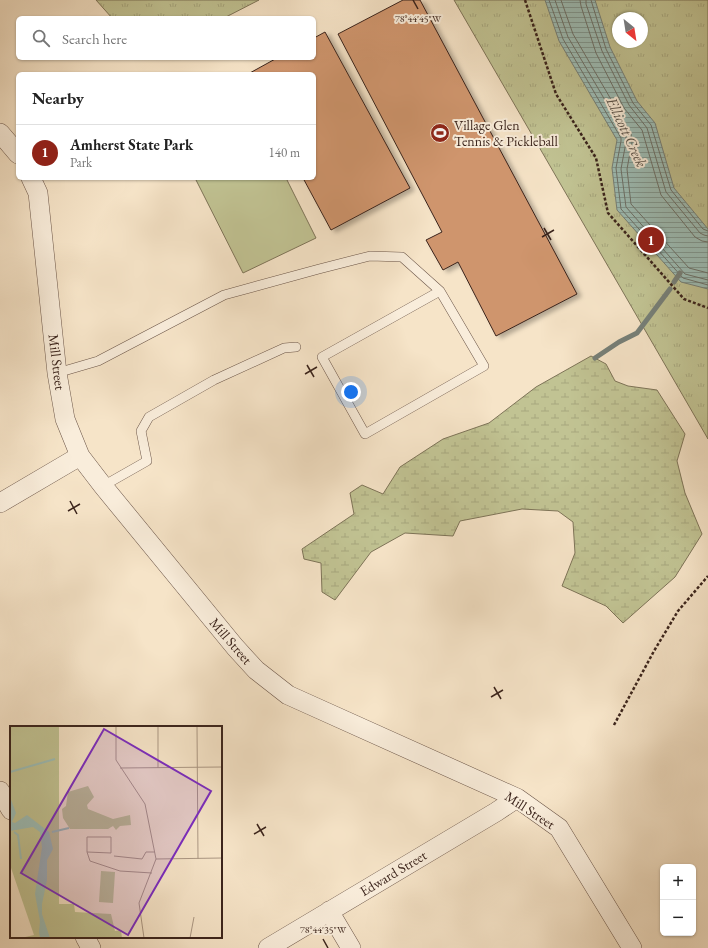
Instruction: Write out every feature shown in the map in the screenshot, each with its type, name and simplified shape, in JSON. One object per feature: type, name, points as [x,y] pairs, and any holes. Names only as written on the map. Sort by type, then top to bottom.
[{"type":"street","points":[[0,133],[16,152]]},
{"type":"street","name":"Mill Street","points":[[32,180],[38,193],[58,373],[65,420],[80,456],[103,486],[235,647],[256,670],[288,695],[517,798],[559,828],[632,948]]},
{"type":"street","points":[[0,503],[80,456]]},
{"type":"street","points":[[0,791],[10,808]]},
{"type":"street","name":"Edward Street","points":[[268,948],[517,798]]},
{"type":"street","points":[[329,911],[351,948]]},
{"type":"street","points":[[85,938],[91,948]]},
{"type":"lane","points":[[58,373],[98,361],[224,295],[370,256],[402,257],[440,291],[484,366],[365,434],[322,357],[440,291]]},
{"type":"lane","points":[[103,486],[147,461],[141,431],[149,417],[214,380],[284,348],[296,347]]},
{"type":"path","points":[[525,0],[556,94],[596,158],[608,213],[684,299],[708,308]]},
{"type":"path","points":[[614,725],[654,651],[678,611],[708,576]]},
{"type":"green space","points":[[96,0],[259,0],[228,16],[110,16]]},
{"type":"green space","points":[[454,0],[708,0],[708,439]]},
{"type":"green space","points":[[196,180],[287,180],[316,238],[243,273]]},
{"type":"green space","points":[[591,356],[606,364],[615,381],[628,386],[657,390],[685,434],[677,461],[685,493],[702,534],[675,577],[623,623],[606,606],[562,586],[575,553],[573,522],[558,511],[522,509],[460,521],[453,536],[405,533],[371,552],[335,600],[322,592],[321,563],[304,559],[302,549],[354,514],[350,493],[362,485],[383,494],[400,467],[443,439],[489,423],[536,387]]},
{"type":"water","name":"Ellicott Creek","points":[[545,0],[595,0],[610,47],[637,101],[655,123],[674,188],[708,229],[708,289],[681,282],[617,210],[612,168],[617,140],[559,41]]},
{"type":"building","name":"Village Glen Tennis & Pickleball","points":[[403,0],[420,0],[577,294],[496,336],[458,262],[443,270],[426,240],[442,232],[338,34]]},
{"type":"building","points":[[325,32],[410,188],[331,230],[304,180],[316,180],[316,72],[252,72],[273,60],[316,60],[316,37]]},
{"type":"waterway","points":[[674,282],[680,273]]},
{"type":"waterway","points":[[595,358],[619,342],[637,333],[670,289]]},
{"type":"place","name":"Village Glen Tennis & Pickleball","points":[[440,133]]},
{"type":"place","name":"Amherst State Park","points":[[651,240]]}]
